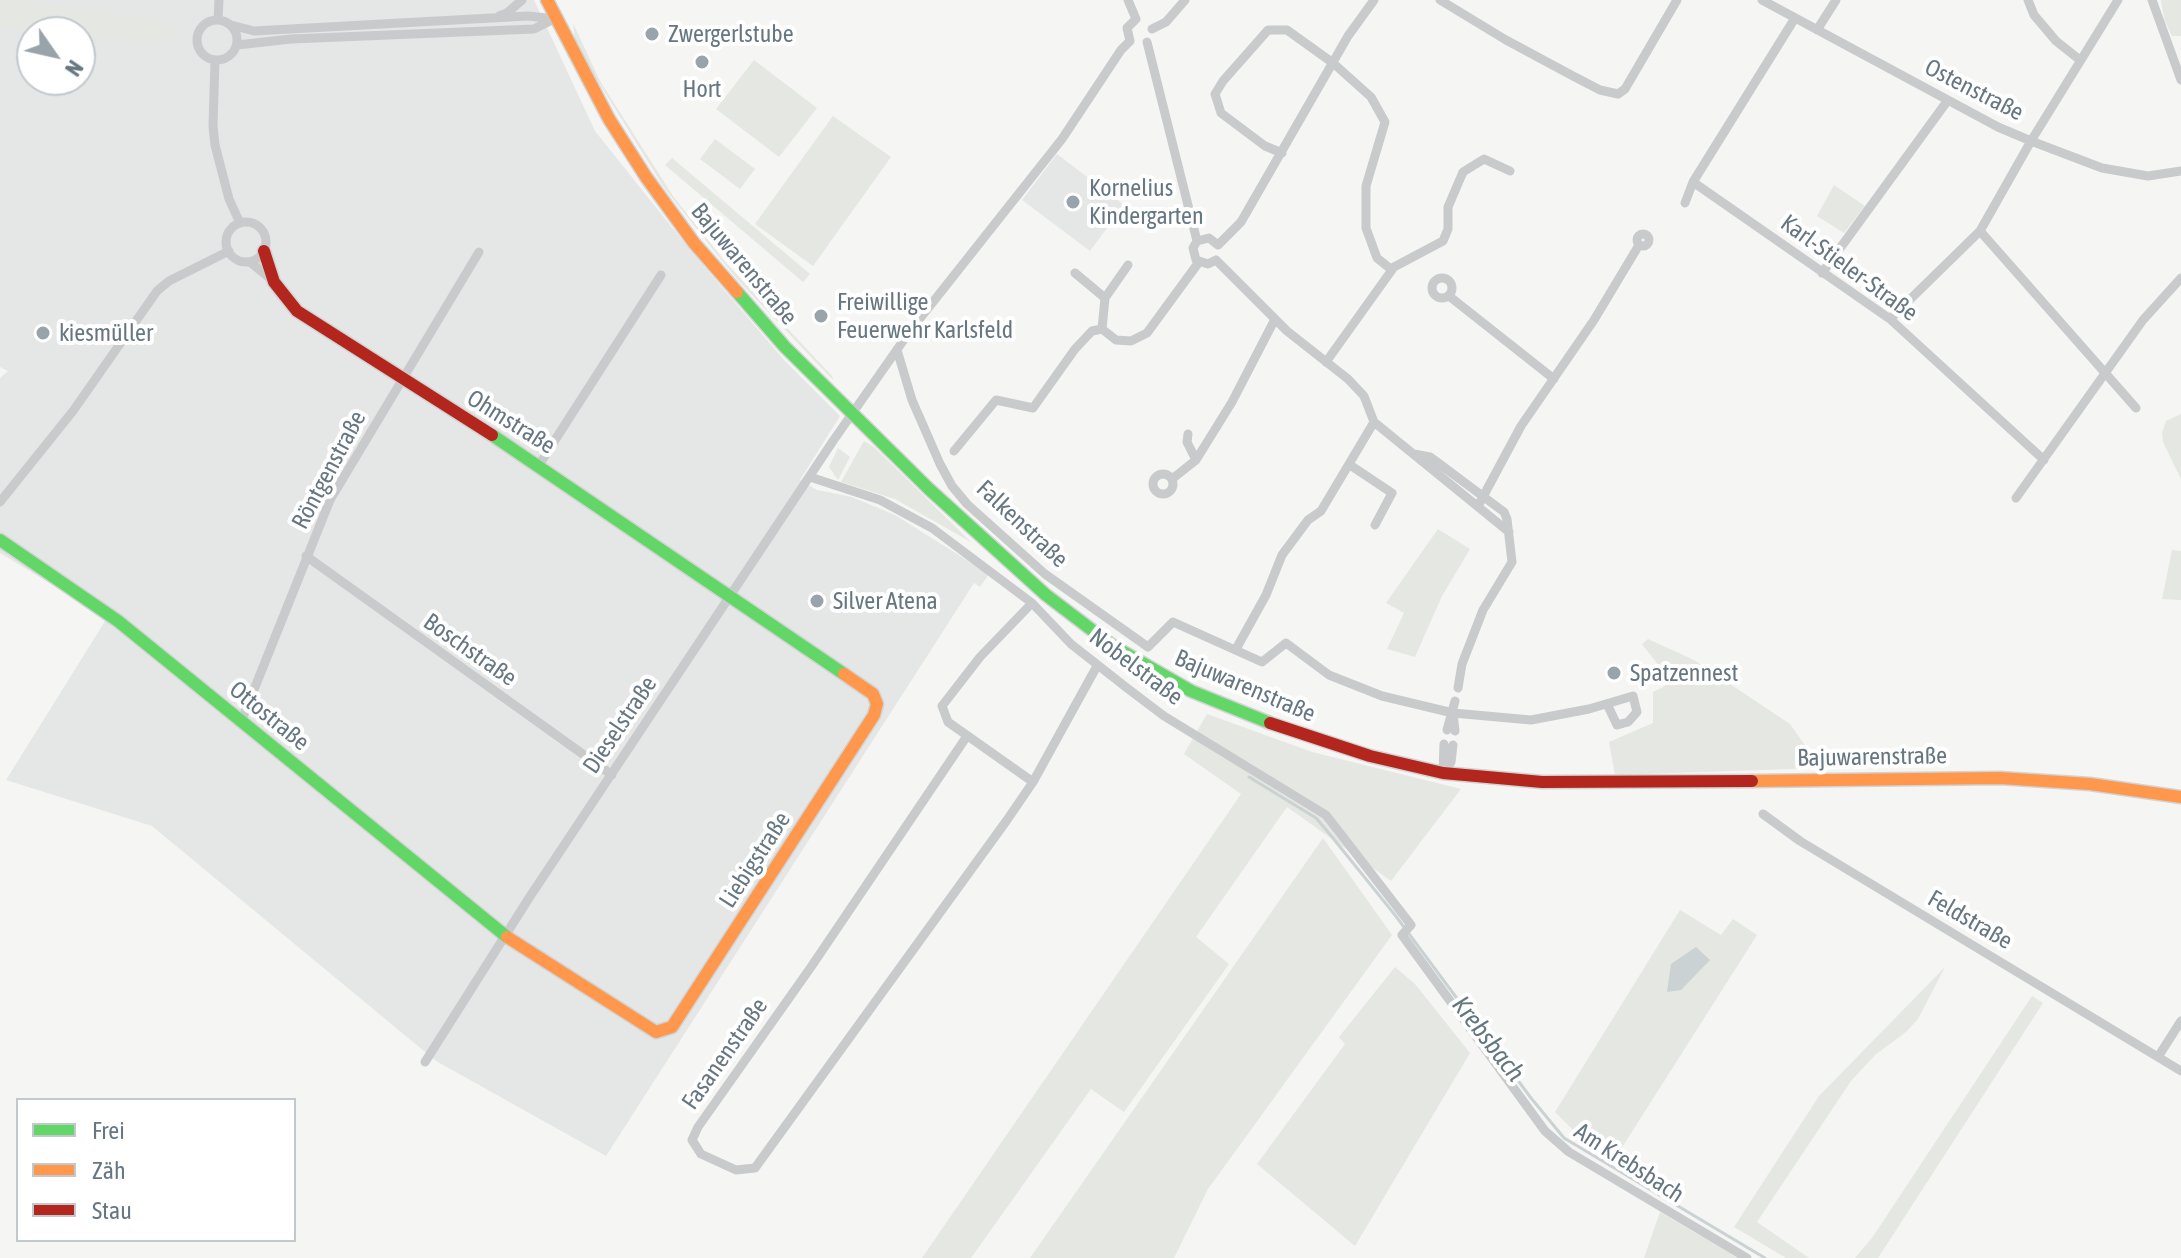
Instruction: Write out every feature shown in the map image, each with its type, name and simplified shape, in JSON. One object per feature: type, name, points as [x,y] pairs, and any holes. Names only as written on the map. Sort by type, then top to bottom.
[{"type":"street","points":[[218,20],[219,0]]},
{"type":"street","points":[[494,18],[507,13],[522,0]]},
{"type":"street","name":"Bajuwarenstraße","points":[[547,0],[609,119],[646,177],[694,243],[785,347],[986,543],[1046,595],[1113,646],[1191,691],[1290,731],[1370,756],[1443,773],[1542,782],[1612,783],[2000,778],[2090,784],[2181,797]]},
{"type":"street","points":[[1128,0],[1136,19]]},
{"type":"street","points":[[1185,0],[1166,22],[1152,29],[1147,42],[1197,241],[1192,252],[1199,262],[1208,264],[1216,260],[1218,245],[1209,238],[1197,241]]},
{"type":"street","points":[[1218,245],[1238,228],[1333,63],[1374,0]]},
{"type":"street","points":[[1440,0],[1546,62],[1600,90],[1618,94],[1625,89],[1677,0]]},
{"type":"street","name":"Ostenstraße","points":[[1762,0],[2031,141],[2102,168],[2148,176],[2181,171]]},
{"type":"street","points":[[1817,30],[1836,0]]},
{"type":"street","points":[[2028,0],[2041,24],[2080,60]]},
{"type":"street","points":[[1890,319],[1980,231],[2118,0]]},
{"type":"street","points":[[2152,0],[2181,80]]},
{"type":"street","points":[[215,60],[200,50],[197,38],[202,27],[218,20],[254,31],[528,16],[556,19]]},
{"type":"street","points":[[1685,203],[1693,182],[1795,18]]},
{"type":"street","points":[[237,45],[291,39],[534,29],[556,19]]},
{"type":"street","points":[[1130,41],[1127,28],[1130,22],[1145,20],[1152,29]]},
{"type":"street","points":[[215,60],[231,55],[237,45],[231,25]]},
{"type":"street","points":[[1282,153],[1265,146],[1221,113],[1215,94],[1268,30],[1287,30],[1333,63],[1371,97],[1385,122],[1366,186],[1366,228],[1377,258],[1392,270]]},
{"type":"street","points":[[1130,41],[1136,44],[1147,42]]},
{"type":"street","points":[[853,415],[932,302],[1062,139],[1130,41]]},
{"type":"street","points":[[215,60],[215,145],[229,199],[240,223]]},
{"type":"street","points":[[1822,273],[1948,100]]},
{"type":"street","points":[[1326,362],[1392,270],[1443,241],[1448,229],[1448,207],[1463,172],[1484,159],[1510,171]]},
{"type":"street","name":"Karl-Stieler-Straße","points":[[1693,182],[1890,319],[2044,460]]},
{"type":"street","points":[[248,222],[260,227],[266,239],[264,251],[274,282],[250,262],[241,261],[229,251],[228,235],[240,223],[248,222]]},
{"type":"street","points":[[1980,231],[2136,408]]},
{"type":"street","points":[[1478,506],[1521,426],[1639,245]]},
{"type":"street","points":[[0,502],[73,411],[157,291],[169,281],[229,251]]},
{"type":"street","points":[[250,262],[264,251]]},
{"type":"street","name":"Röntgenstraße","points":[[241,722],[330,500],[479,252]]},
{"type":"street","points":[[1216,260],[1275,319],[1348,379],[1364,396],[1374,422],[1509,532]]},
{"type":"street","points":[[947,458],[996,400],[1033,408],[1079,344],[1092,331],[1102,329],[1116,340],[1131,341],[1147,333],[1199,262]]},
{"type":"street","points":[[1102,329],[1105,298],[1128,265]]},
{"type":"street","points":[[1075,273],[1105,298]]},
{"type":"street","points":[[539,465],[661,275]]},
{"type":"street","points":[[2016,498],[2143,320],[2181,278]]},
{"type":"street","name":"Ohmstraße","points":[[274,282],[297,311],[539,465],[730,596]]},
{"type":"street","points":[[1449,296],[1554,379]]},
{"type":"street","points":[[1172,479],[1196,460],[1232,402],[1275,319]]},
{"type":"street","name":"Falkenstraße","points":[[897,350],[912,400],[947,458],[952,486],[1005,540],[1065,590],[1148,647],[1173,622],[1236,649]]},
{"type":"street","name":"Dieselstraße","points":[[425,1062],[504,935],[853,415]]},
{"type":"street","points":[[1374,422],[1321,511],[1308,520],[1282,555],[1266,595],[1236,649],[1262,662],[1286,643],[1329,675],[1382,696],[1453,713],[1531,720],[1607,704]]},
{"type":"street","points":[[1188,434],[1187,442],[1196,460]]},
{"type":"street","points":[[1414,454],[1430,457],[1504,512],[1509,532],[1512,562],[1483,610],[1467,648],[1458,688]]},
{"type":"street","points":[[1350,465],[1392,493],[1375,525]]},
{"type":"street","name":"Nobelstraße","points":[[810,477],[880,500],[908,513],[956,544],[1032,603],[1097,666],[1164,716],[1326,815],[1411,925]]},
{"type":"street","name":"Ottostraße","points":[[0,540],[118,621],[504,935]]},
{"type":"street","name":"Boschstraße","points":[[306,556],[612,775]]},
{"type":"street","name":"Liebigstraße","points":[[504,935],[656,1032],[672,1027],[679,1017],[849,756],[874,715],[877,704],[873,694],[730,596]]},
{"type":"street","points":[[1032,603],[980,657],[942,706],[948,722],[1033,782]]},
{"type":"street","name":"Fasanenstraße","points":[[967,736],[811,967],[698,1127],[692,1140],[701,1154],[736,1170],[755,1168],[1033,782],[1097,666]]},
{"type":"street","points":[[1451,730],[1457,723],[1453,713],[1455,701]]},
{"type":"street","points":[[1443,773],[1451,762],[1449,744]]},
{"type":"street","name":"Feldstraße","points":[[1763,814],[1800,841],[2181,1071]]},
{"type":"street","name":"Am Krebsbach","points":[[1411,925],[1402,935],[1545,1131],[1569,1152],[1747,1258]]},
{"type":"street","points":[[2158,1057],[2181,1021]]},
{"type":"shaded area","points":[[0,0],[534,0],[595,131],[690,250],[784,360],[840,416],[800,480],[817,490],[852,497],[895,515],[989,574],[980,587],[974,583],[606,1156],[436,1061],[152,826],[6,780],[107,618],[0,553],[0,378],[8,371],[0,367]]},
{"type":"shaded area","points":[[0,0],[24,0],[179,23],[177,43],[96,36],[96,16],[16,16],[16,29],[0,28]]},
{"type":"shaded area","points":[[2161,0],[2181,0],[2181,36],[2172,36],[2164,19]]},
{"type":"shaded area","points":[[573,23],[600,81],[673,196],[725,262],[833,380],[736,278],[665,189],[591,70],[575,40]]},
{"type":"shaded area","points":[[754,60],[817,108],[779,157],[716,109]]},
{"type":"shaded area","points":[[833,116],[891,157],[813,266],[755,224]]},
{"type":"shaded area","points":[[715,139],[755,169],[740,189],[700,159]]},
{"type":"shaded area","name":"Kornelius Kindergarten","points":[[1057,154],[1124,205],[1090,251],[1022,200]]},
{"type":"shaded area","points":[[672,158],[810,274],[803,282],[665,165]]},
{"type":"shaded area","points":[[1834,185],[1865,206],[1844,233],[1817,216]]},
{"type":"shaded area","points":[[2181,414],[2181,479],[2163,442],[2162,433],[2166,421]]},
{"type":"shaded area","points":[[864,441],[874,447],[971,542],[895,499],[841,482]]},
{"type":"shaded area","points":[[838,448],[850,457],[838,480],[829,467]]},
{"type":"shaded area","points":[[1438,529],[1470,549],[1442,596],[1415,657],[1387,649],[1404,613],[1386,603]]},
{"type":"shaded area","points":[[2172,550],[2181,551],[2181,600],[2162,599]]},
{"type":"shaded area","points":[[1648,639],[1694,660],[1790,724],[1821,768],[1615,775],[1609,742],[1653,723],[1653,692],[1665,686],[1663,671],[1642,644]]},
{"type":"shaded area","points":[[1207,714],[1312,752],[1461,789],[1391,881],[1287,807],[1196,937],[1229,964],[1124,1112],[1091,1089],[971,1258],[922,1258],[1241,794],[1184,754]]},
{"type":"shaded area","points":[[1323,838],[1392,935],[1208,1189],[1174,1258],[1030,1258]]},
{"type":"shaded area","points":[[1680,910],[1721,935],[1733,919],[1757,935],[1614,1160],[1580,1137],[1555,1112]]},
{"type":"shaded area","points":[[1696,947],[1710,960],[1681,990],[1667,992],[1671,964]]},
{"type":"shaded area","points":[[1395,967],[1415,984],[1470,1053],[1355,1246],[1257,1164],[1345,1044],[1339,1037]]},
{"type":"shaded area","points":[[1945,967],[1918,1019],[1875,1055],[1851,1081],[1757,1222],[1809,1258],[1786,1258],[1734,1227],[1819,1096]]},
{"type":"shaded area","points":[[2032,996],[2043,1003],[1878,1258],[1855,1258],[1872,1238]]},
{"type":"shaded area","points":[[1660,1212],[1738,1258],[1644,1258]]},
{"type":"waterway","name":"Krebsbach","points":[[1249,777],[1316,818],[1395,915],[1564,1138],[1765,1258]]},
{"type":"traffic: fast","points":[[737,292],[785,347],[929,489],[1046,595],[1113,646],[1191,691],[1270,723]]},
{"type":"traffic: fast","points":[[492,435],[844,674]]},
{"type":"traffic: fast","points":[[0,540],[118,621],[507,937]]},
{"type":"traffic: slow","points":[[547,0],[609,119],[646,177],[694,243],[737,292]]},
{"type":"traffic: slow","points":[[507,937],[656,1032],[672,1027],[874,715],[877,704],[873,694],[844,674]]},
{"type":"traffic: slow","points":[[1752,781],[2000,778],[2090,784],[2181,797]]},
{"type":"traffic: jam","points":[[264,251],[274,282],[297,311],[492,435]]},
{"type":"traffic: jam","points":[[1270,723],[1370,756],[1443,773],[1542,782],[1752,781]]},
{"type":"place","name":"Zwergerlstube","points":[[652,34]]},
{"type":"place","name":"Hort","points":[[702,62]]},
{"type":"place","name":"Kornelius Kindergarten","points":[[1073,202]]},
{"type":"place","name":"Freiwillige Feuerwehr Karlsfeld","points":[[821,316]]},
{"type":"place","name":"kiesmüller","points":[[43,333]]},
{"type":"place","name":"Silver Atena","points":[[817,601]]},
{"type":"place","name":"Spatzennest","points":[[1614,673]]}]
